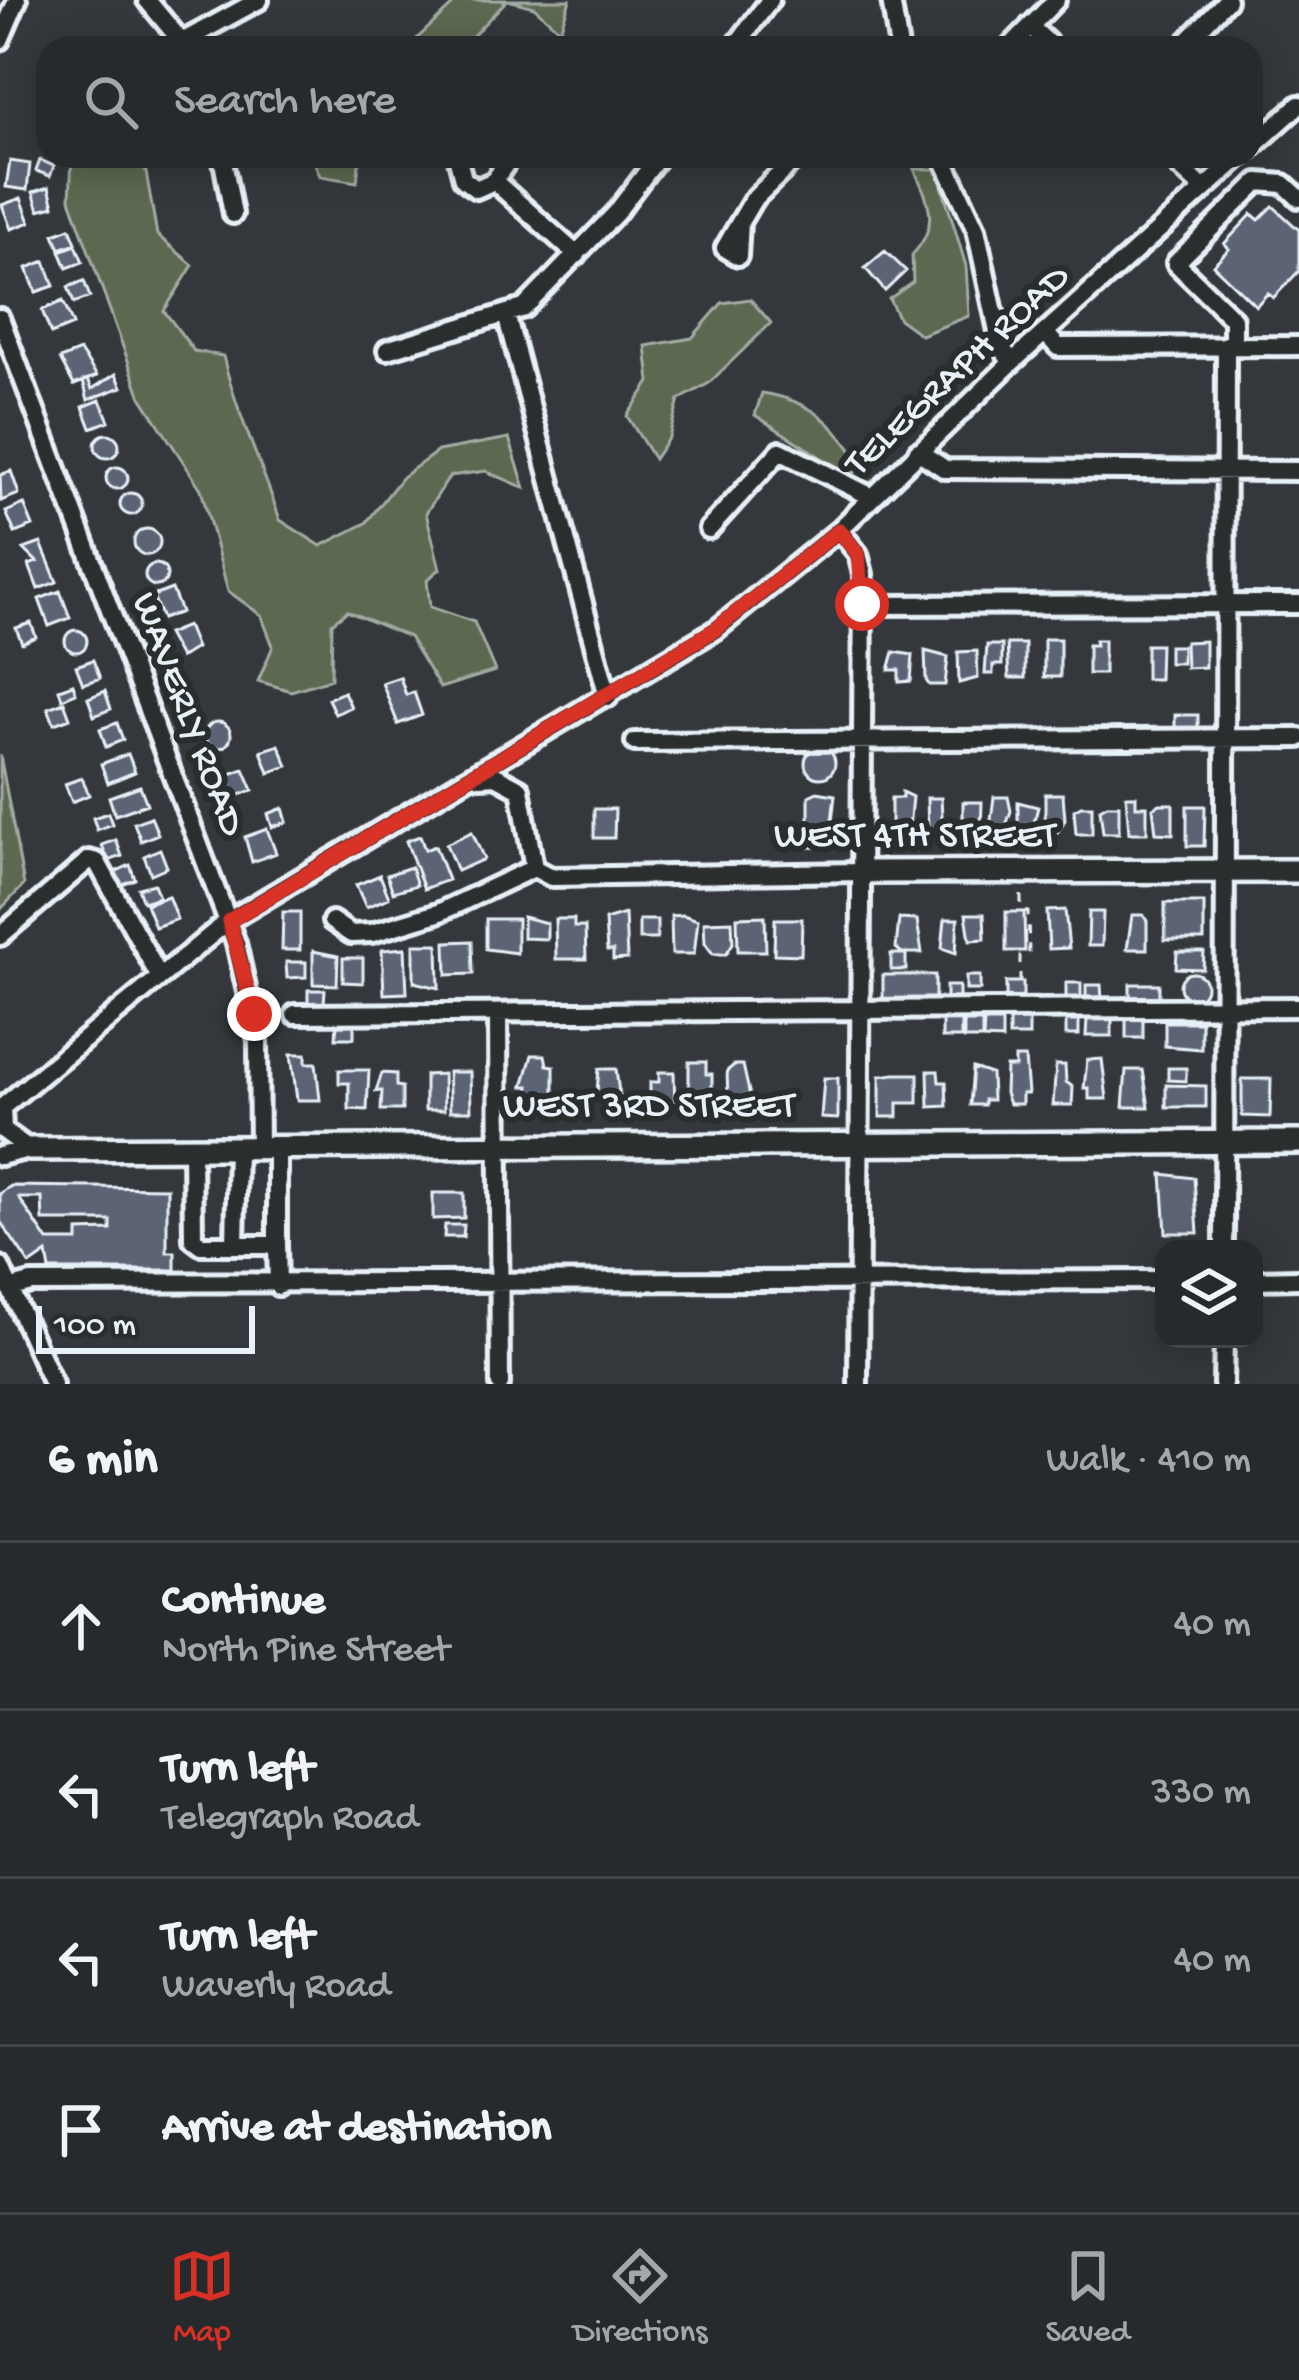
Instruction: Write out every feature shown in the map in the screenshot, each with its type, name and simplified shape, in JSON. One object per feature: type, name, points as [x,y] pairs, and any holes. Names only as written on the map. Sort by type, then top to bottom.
[{"type":"main road","name":"WEST 4TH STREET","points":[[860,872],[1299,871]]},
{"type":"main road","name":"WEST 3RD STREET","points":[[29,1149],[1299,1142]]},
{"type":"street","points":[[0,40],[17,0]]},
{"type":"street","points":[[147,0],[177,36]]},
{"type":"street","points":[[199,36],[259,0]]},
{"type":"street","points":[[891,0],[897,36]]},
{"type":"street","points":[[1020,36],[1056,0]]},
{"type":"street","points":[[1192,36],[1227,0]]},
{"type":"street","points":[[741,36],[762,2]]},
{"type":"street","points":[[1030,26],[1040,36]]},
{"type":"street","points":[[1263,137],[1299,105]]},
{"type":"street","points":[[224,168],[233,214]]},
{"type":"street","points":[[462,168],[469,186],[484,188],[503,168]]},
{"type":"street","points":[[387,350],[507,318],[524,308],[577,255],[649,168]]},
{"type":"street","points":[[740,222],[753,200],[786,168]]},
{"type":"street","points":[[948,168],[976,229],[1001,345],[1011,363]]},
{"type":"street","points":[[1181,168],[1204,189]]},
{"type":"street","name":"TELEGRAPH ROAD","points":[[1,1108],[229,921],[716,629],[839,530],[1011,363],[1228,168]]},
{"type":"street","points":[[494,181],[577,255]]},
{"type":"street","points":[[1224,1240],[1226,472],[1233,319],[1176,263],[1258,182],[1284,184],[1299,197]]},
{"type":"street","name":"WAVERLY ROAD","points":[[0,318],[229,921],[254,1014],[258,1148]]},
{"type":"street","points":[[507,318],[608,697]]},
{"type":"street","points":[[1046,334],[1058,346],[1299,346]]},
{"type":"street","points":[[709,530],[780,451],[872,497]]},
{"type":"street","points":[[918,451],[945,469],[1299,471]]},
{"type":"street","points":[[839,530],[858,554],[862,604],[858,1384]]},
{"type":"street","points":[[862,604],[1299,604]]},
{"type":"street","points":[[635,742],[1299,738]]},
{"type":"street","points":[[332,921],[351,934],[400,926],[534,868],[520,789],[529,745]]},
{"type":"street","points":[[471,779],[496,776],[520,789]]},
{"type":"street","points":[[0,936],[89,860],[97,862],[159,976]]},
{"type":"street","name":"WEST 4TH STREET","points":[[534,868],[551,878],[860,872]]},
{"type":"street","points":[[295,1014],[1299,1007]]},
{"type":"street","points":[[498,1014],[500,1384]]},
{"type":"street","points":[[1,1108],[4,1130],[29,1149]]},
{"type":"street","points":[[192,1148],[193,1234],[201,1245],[277,1245]]},
{"type":"street","points":[[235,1245],[258,1148]]},
{"type":"street","points":[[258,1148],[277,1245],[278,1286]]},
{"type":"street","name":"WEST 3RD STREET","points":[[0,1156],[29,1149]]},
{"type":"street","points":[[0,1266],[53,1384]]},
{"type":"street","points":[[13,1288],[31,1283],[278,1286],[859,1278],[1155,1280]]},
{"type":"street","points":[[1263,1280],[1299,1280]]},
{"type":"street","points":[[1223,1384],[1224,1348]]},
{"type":"path","points":[[1019,982],[1020,956],[1028,954],[1028,912],[1021,909],[1021,895]]},
{"type":"green space","points":[[458,0],[507,0],[472,36],[420,36]]},
{"type":"green space","points":[[508,0],[570,0],[560,30],[534,7]]},
{"type":"green space","points":[[71,168],[142,168],[146,172],[157,235],[193,265],[164,311],[194,351],[223,356],[280,520],[321,546],[366,523],[402,477],[438,451],[509,438],[525,488],[486,471],[450,476],[426,513],[440,569],[427,580],[430,607],[474,622],[495,671],[440,688],[409,637],[347,611],[332,623],[331,679],[291,691],[258,681],[273,646],[261,615],[228,591],[201,489],[141,397],[70,199]]},
{"type":"green space","points":[[317,168],[359,168],[357,182],[320,176]]},
{"type":"green space","points":[[914,169],[937,169],[966,266],[969,316],[921,335],[899,319],[889,299],[913,282],[912,255],[929,224],[928,203]]},
{"type":"green space","points":[[750,299],[771,323],[709,383],[679,400],[669,437],[654,459],[627,416],[650,382],[646,346],[692,338],[722,303]]},
{"type":"green space","points":[[762,393],[796,402],[821,417],[863,466],[850,476],[755,415]]},
{"type":"green space","points":[[0,755],[24,885],[0,910]]},
{"type":"building","points":[[10,161],[30,164],[27,190],[6,187]]},
{"type":"building","points":[[49,187],[54,206],[39,210],[33,192]]},
{"type":"building","points":[[21,198],[30,222],[11,229],[2,205]]},
{"type":"building","points":[[1273,206],[1299,230],[1299,271],[1273,298],[1268,293],[1256,306],[1213,265],[1229,249],[1224,244],[1252,214],[1259,220]]},
{"type":"building","points":[[70,228],[76,243],[60,249],[54,234]]},
{"type":"building","points":[[76,245],[83,262],[67,268],[60,251]]},
{"type":"building","points":[[885,251],[906,271],[885,291],[865,268]]},
{"type":"building","points":[[45,261],[54,286],[36,292],[27,268]]},
{"type":"building","points":[[84,281],[90,297],[74,303],[68,287]]},
{"type":"building","points":[[63,301],[73,325],[51,334],[42,310]]},
{"type":"building","points":[[80,351],[97,376],[74,385],[60,359]]},
{"type":"building","points":[[116,374],[122,387],[88,400],[83,381],[88,379],[92,389]]},
{"type":"building","points":[[100,400],[109,421],[91,428],[83,407]]},
{"type":"building","points":[[102,434],[112,434],[119,446],[112,458],[102,458],[95,451],[95,441]]},
{"type":"building","points":[[117,467],[128,478],[117,489],[106,478]]},
{"type":"building","points":[[11,471],[19,494],[1,501],[0,475]]},
{"type":"building","points":[[131,493],[142,504],[131,515],[120,504]]},
{"type":"building","points":[[24,504],[33,526],[15,533],[6,512]]},
{"type":"building","points":[[147,529],[157,532],[157,552],[147,555],[137,552],[134,542],[137,532]]},
{"type":"building","points":[[41,543],[57,582],[38,589],[29,565],[37,562],[24,549]]},
{"type":"building","points":[[156,564],[167,575],[156,586],[145,575]]},
{"type":"building","points":[[172,589],[181,612],[162,619],[153,596]]},
{"type":"building","points":[[60,591],[70,618],[49,626],[39,599]]},
{"type":"building","points":[[31,623],[36,637],[22,643],[16,628]]},
{"type":"building","points":[[187,626],[196,648],[180,658],[167,634]]},
{"type":"building","points":[[76,630],[87,641],[76,652],[65,641]]},
{"type":"building","points":[[1044,639],[1060,639],[1060,677],[1044,677]]},
{"type":"building","points":[[1095,640],[1104,640],[1104,674],[1088,674],[1088,645],[1096,645]]},
{"type":"building","points":[[1205,641],[1205,667],[1186,668],[1185,642]]},
{"type":"building","points":[[1007,644],[1025,644],[1025,678],[1009,678]]},
{"type":"building","points":[[987,645],[1002,645],[1002,665],[993,665],[993,674],[985,674]]},
{"type":"building","points":[[1146,645],[1160,645],[1159,679],[1146,679]]},
{"type":"building","points":[[1169,646],[1182,646],[1182,663],[1169,663]]},
{"type":"building","points":[[925,651],[948,657],[945,685],[929,685],[926,680]]},
{"type":"building","points":[[977,651],[978,678],[959,683],[958,652]]},
{"type":"building","points":[[894,652],[913,655],[911,681],[899,682],[899,670],[889,670]]},
{"type":"building","points":[[93,660],[100,678],[83,684],[76,666]]},
{"type":"building","points":[[400,677],[406,695],[414,692],[422,715],[398,724],[382,683]]},
{"type":"building","points":[[73,684],[76,693],[62,699],[59,689]]},
{"type":"building","points":[[105,691],[111,709],[94,716],[88,698]]},
{"type":"building","points":[[344,692],[351,707],[335,714],[328,699]]},
{"type":"building","points":[[64,702],[70,718],[54,724],[48,708]]},
{"type":"building","points":[[1175,715],[1198,715],[1198,731],[1175,732]]},
{"type":"building","points":[[218,722],[231,735],[218,748],[205,735]]},
{"type":"building","points":[[117,723],[123,740],[106,747],[100,729]]},
{"type":"building","points":[[279,745],[288,766],[269,773],[261,751]]},
{"type":"building","points":[[820,748],[835,763],[820,778],[805,763]]},
{"type":"building","points":[[128,754],[135,772],[108,783],[101,764]]},
{"type":"building","points":[[244,769],[253,790],[237,796],[222,777]]},
{"type":"building","points":[[82,778],[89,795],[72,802],[65,784]]},
{"type":"building","points":[[140,786],[147,804],[115,815],[109,797]]},
{"type":"building","points":[[817,792],[835,795],[829,848],[809,847],[809,796]]},
{"type":"building","points":[[902,792],[912,797],[909,829],[891,829],[891,798],[902,798]]},
{"type":"building","points":[[1045,794],[1063,794],[1065,820],[1057,833],[1045,833]]},
{"type":"building","points":[[1126,796],[1136,796],[1136,806],[1147,806],[1147,833],[1129,833]]},
{"type":"building","points":[[994,797],[1008,797],[1011,811],[1003,835],[989,835]]},
{"type":"building","points":[[927,798],[941,798],[943,832],[928,830]]},
{"type":"building","points":[[963,802],[982,802],[981,830],[963,830]]},
{"type":"building","points":[[1018,802],[1038,807],[1031,834],[1018,834]]},
{"type":"building","points":[[1173,804],[1173,834],[1156,833],[1153,808]]},
{"type":"building","points":[[1119,805],[1119,833],[1103,833],[1100,809]]},
{"type":"building","points":[[1092,806],[1092,834],[1076,834],[1074,810]]},
{"type":"building","points":[[1187,806],[1205,806],[1204,846],[1187,846]]},
{"type":"building","points":[[283,808],[287,822],[272,827],[268,814]]},
{"type":"building","points":[[594,809],[615,809],[614,838],[594,838]]},
{"type":"building","points":[[108,813],[112,824],[97,830],[93,818]]},
{"type":"building","points":[[151,817],[158,834],[141,841],[134,823]]},
{"type":"building","points":[[267,829],[276,853],[252,862],[245,837]]},
{"type":"building","points":[[472,832],[484,859],[457,871],[446,844]]},
{"type":"building","points":[[420,836],[425,850],[435,846],[448,880],[424,889],[406,841]]},
{"type":"building","points":[[116,840],[122,856],[108,861],[102,845]]},
{"type":"building","points":[[160,849],[167,867],[151,874],[144,856]]},
{"type":"building","points":[[130,865],[135,879],[120,885],[115,872]]},
{"type":"building","points":[[411,867],[417,885],[393,892],[387,875]]},
{"type":"building","points":[[380,875],[389,898],[366,907],[356,885]]},
{"type":"building","points":[[154,884],[159,897],[143,902],[138,888]]},
{"type":"building","points":[[168,896],[177,919],[155,927],[146,904]]},
{"type":"building","points":[[1165,903],[1204,903],[1204,940],[1165,940]]},
{"type":"building","points":[[1065,910],[1069,948],[1049,949],[1047,911]]},
{"type":"building","points":[[283,912],[300,912],[300,950],[282,950]]},
{"type":"building","points":[[1006,912],[1024,912],[1025,951],[1006,951]]},
{"type":"building","points":[[1089,912],[1103,912],[1102,946],[1088,946]]},
{"type":"building","points":[[625,914],[627,959],[613,960],[613,951],[607,951],[605,920]]},
{"type":"building","points":[[966,914],[984,914],[985,939],[970,940]]},
{"type":"building","points":[[1132,915],[1143,915],[1147,921],[1147,949],[1127,949]]},
{"type":"building","points":[[671,916],[698,920],[694,954],[672,954]]},
{"type":"building","points":[[765,916],[766,951],[738,951],[737,917]]},
{"type":"building","points":[[523,917],[547,923],[547,939],[523,938]]},
{"type":"building","points":[[486,919],[517,919],[517,953],[486,949]]},
{"type":"building","points":[[555,919],[574,919],[574,927],[585,927],[586,959],[556,959]]},
{"type":"building","points":[[775,919],[802,919],[801,955],[774,954]]},
{"type":"building","points":[[899,919],[917,920],[922,953],[902,953],[896,948]]},
{"type":"building","points":[[945,919],[958,919],[956,953],[942,948]]},
{"type":"building","points":[[639,920],[657,920],[657,939],[639,939]]},
{"type":"building","points":[[732,921],[733,943],[726,954],[713,954],[705,943],[704,922]]},
{"type":"building","points":[[472,941],[473,974],[447,975],[446,942]]},
{"type":"building","points":[[414,944],[438,944],[439,988],[414,982]]},
{"type":"building","points":[[405,948],[407,993],[384,994],[382,950]]},
{"type":"building","points":[[313,951],[338,956],[337,985],[313,984]]},
{"type":"building","points":[[1177,952],[1204,952],[1203,969],[1176,968]]},
{"type":"building","points":[[891,954],[906,954],[906,970],[891,970]]},
{"type":"building","points":[[343,958],[363,958],[363,983],[343,982]]},
{"type":"building","points":[[286,962],[306,962],[306,977],[287,978]]},
{"type":"building","points":[[1193,973],[1206,986],[1193,999],[1180,986]]},
{"type":"building","points":[[883,975],[935,975],[935,1003],[883,1003]]},
{"type":"building","points":[[966,976],[980,976],[980,990],[966,990]]},
{"type":"building","points":[[1006,982],[1023,982],[1023,998],[1006,999]]},
{"type":"building","points":[[1066,983],[1081,983],[1081,998],[1066,998]]},
{"type":"building","points":[[1130,984],[1159,984],[1159,998],[1130,997]]},
{"type":"building","points":[[1086,985],[1101,985],[1102,1000],[1086,1000]]},
{"type":"building","points":[[946,986],[959,986],[959,1000],[946,1000]]},
{"type":"building","points":[[308,990],[325,990],[324,1003],[308,1003]]},
{"type":"building","points":[[1126,1017],[1143,1017],[1143,1038],[1126,1038]]},
{"type":"building","points":[[1009,1018],[1029,1018],[1029,1036],[1009,1036]]},
{"type":"building","points":[[942,1019],[961,1019],[961,1038],[942,1038]]},
{"type":"building","points":[[1087,1019],[1112,1019],[1112,1036],[1086,1036]]},
{"type":"building","points":[[1066,1021],[1079,1021],[1079,1035],[1066,1035]]},
{"type":"building","points":[[337,1022],[354,1022],[354,1038],[336,1038]]},
{"type":"building","points":[[964,1022],[982,1022],[982,1039],[964,1039]]},
{"type":"building","points":[[984,1022],[1002,1022],[1002,1040],[983,1039]]},
{"type":"building","points":[[1165,1022],[1201,1022],[1201,1049],[1165,1046]]},
{"type":"building","points":[[291,1054],[306,1054],[306,1063],[316,1063],[320,1100],[297,1100]]},
{"type":"building","points":[[532,1055],[545,1055],[547,1065],[554,1066],[554,1094],[529,1094],[529,1086],[523,1086]]},
{"type":"building","points":[[1015,1058],[1025,1058],[1028,1094],[1022,1094],[1022,1104],[1009,1104],[1005,1093],[1006,1067],[1015,1067]]},
{"type":"building","points":[[1102,1059],[1107,1099],[1089,1099],[1089,1088],[1084,1088],[1087,1060]]},
{"type":"building","points":[[689,1062],[706,1062],[706,1074],[712,1074],[712,1096],[704,1096],[704,1103],[689,1103]]},
{"type":"building","points":[[743,1065],[750,1096],[728,1097],[727,1071]]},
{"type":"building","points":[[1056,1065],[1065,1065],[1066,1082],[1073,1087],[1072,1105],[1053,1105]]},
{"type":"building","points":[[973,1068],[991,1074],[992,1100],[984,1100],[984,1105],[970,1105]]},
{"type":"building","points":[[1168,1068],[1186,1068],[1186,1081],[1168,1080]]},
{"type":"building","points":[[599,1069],[616,1069],[620,1101],[602,1100],[597,1091]]},
{"type":"building","points":[[339,1070],[369,1070],[367,1110],[349,1109],[349,1083],[339,1083]]},
{"type":"building","points":[[1126,1070],[1143,1070],[1149,1107],[1123,1107]]},
{"type":"building","points":[[928,1071],[938,1071],[939,1082],[946,1082],[947,1106],[929,1107]]},
{"type":"building","points":[[448,1072],[470,1072],[471,1111],[450,1111]]},
{"type":"building","points":[[659,1072],[674,1072],[675,1107],[650,1108],[650,1082],[659,1082]]},
{"type":"building","points":[[382,1073],[396,1074],[396,1086],[402,1087],[402,1110],[381,1110],[382,1091],[376,1091]]},
{"type":"building","points":[[443,1074],[444,1110],[425,1110],[425,1075]]},
{"type":"building","points":[[918,1074],[918,1103],[898,1103],[898,1117],[880,1117],[880,1076]]},
{"type":"building","points":[[824,1078],[838,1078],[838,1119],[821,1118]]},
{"type":"building","points":[[1242,1079],[1271,1079],[1270,1117],[1242,1116]]},
{"type":"building","points":[[1166,1085],[1206,1086],[1206,1107],[1166,1107]]},
{"type":"building","points":[[1162,1174],[1194,1178],[1198,1233],[1166,1233]]},
{"type":"building","points":[[11,1186],[167,1188],[167,1252],[175,1252],[175,1270],[50,1270],[47,1253],[30,1265],[0,1221],[0,1193]],"holes":[[[19,1198],[42,1198],[43,1221],[111,1221],[111,1230],[78,1231],[78,1241],[48,1241]]]},
{"type":"building","points":[[433,1193],[464,1193],[464,1218],[433,1219]]},
{"type":"building","points":[[445,1225],[464,1225],[463,1237],[444,1237]]},
{"type":"route","points":[[254,1014],[229,921],[716,629],[839,530],[858,554],[862,604]]}]
